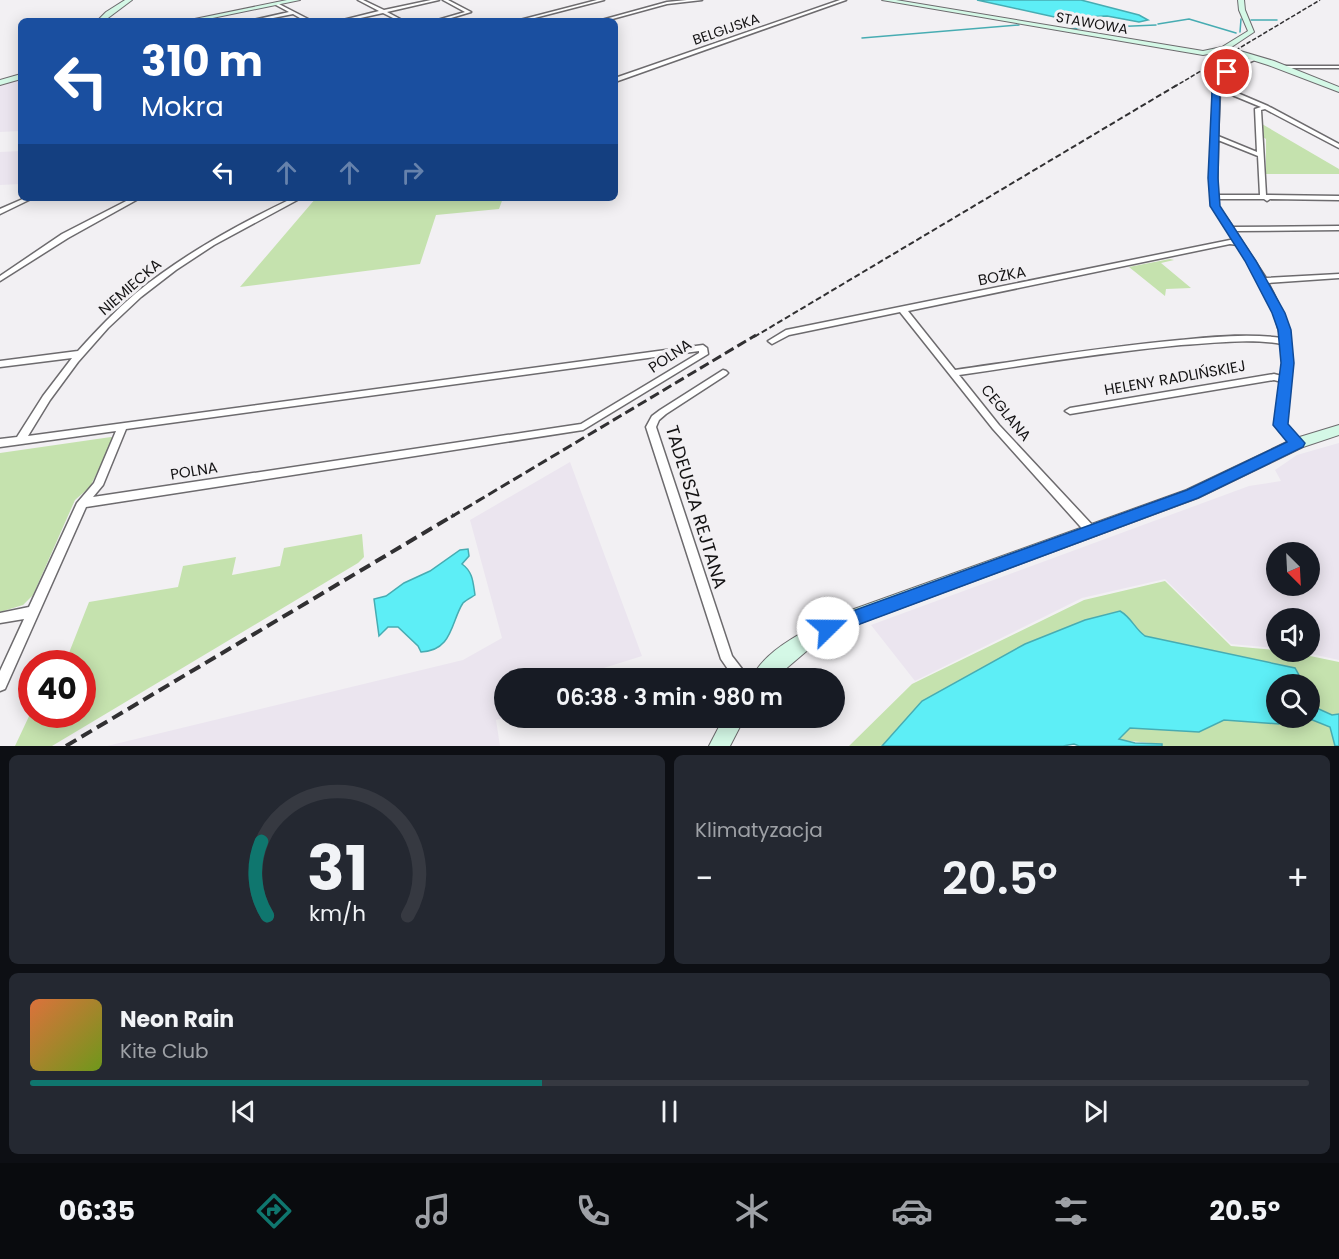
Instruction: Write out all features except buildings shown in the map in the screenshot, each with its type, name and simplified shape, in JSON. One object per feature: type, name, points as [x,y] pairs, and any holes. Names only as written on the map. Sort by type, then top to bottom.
[{"type":"street","points":[[103,18],[129,0]]},
{"type":"street","points":[[204,18],[297,0]]},
{"type":"street","points":[[360,0],[396,18]]},
{"type":"street","points":[[355,18],[437,0]]},
{"type":"street","points":[[445,0],[469,12],[447,18]]},
{"type":"street","points":[[530,18],[602,0]]},
{"type":"street","points":[[611,18],[671,2],[700,0]]},
{"type":"street","name":"BELGIJSKA","points":[[618,79],[844,0]]},
{"type":"street","name":"STAWOWA","points":[[885,0],[1193,52],[1224,49]]},
{"type":"street","points":[[1224,49],[1252,31],[1240,10],[1241,0]]},
{"type":"street","points":[[277,4],[302,18]]},
{"type":"street","points":[[267,18],[293,13]]},
{"type":"street","points":[[1224,49],[1283,67],[1339,90]]},
{"type":"street","points":[[1257,58],[1227,72],[1220,79],[1215,137],[1214,197],[1215,206],[1262,281],[1279,313],[1288,363],[1280,425],[1298,443]]},
{"type":"street","points":[[1283,67],[1339,67]]},
{"type":"street","points":[[0,83],[18,77]]},
{"type":"street","points":[[1218,87],[1266,107],[1339,146]]},
{"type":"street","points":[[1266,107],[1258,109],[1263,195],[1267,199]]},
{"type":"street","points":[[1215,137],[1260,155]]},
{"type":"street","points":[[1214,197],[1339,198]]},
{"type":"street","points":[[0,212],[24,201]]},
{"type":"street","points":[[0,279],[81,227],[131,201]]},
{"type":"street","name":"NIEMIECKA","points":[[20,441],[54,387],[79,354],[136,297],[194,253],[249,220],[291,201]]},
{"type":"street","points":[[1230,229],[1339,228]]},
{"type":"street","name":"BOŻKA","points":[[772,341],[786,333],[1230,242],[1238,243]]},
{"type":"street","points":[[1262,281],[1339,276]]},
{"type":"street","name":"CEGLANA","points":[[902,309],[996,427],[1092,532]]},
{"type":"street","points":[[954,373],[1121,348],[1241,339],[1274,339],[1286,342]]},
{"type":"street","name":"POLNA","points":[[0,443],[703,348],[704,354],[583,427],[81,503]]},
{"type":"street","points":[[0,364],[79,354]]},
{"type":"street","name":"TADEUSZA REJTANA","points":[[723,373],[663,412],[651,427],[727,659],[732,668]]},
{"type":"street","name":"HELENY RADLIŃSKIEJ","points":[[1070,411],[1274,376],[1285,380]]},
{"type":"street","points":[[0,685],[81,503],[98,485],[122,427]]},
{"type":"street","points":[[773,668],[794,648],[828,628],[1192,494],[1298,443],[1339,430]]},
{"type":"street","points":[[0,618],[33,612]]},
{"type":"street","points":[[718,746],[729,728]]},
{"type":"shaded area","points":[[18,80],[18,131],[0,132],[0,86]]},
{"type":"shaded area","points":[[18,151],[18,184],[0,185],[0,152]]},
{"type":"shaded area","points":[[1339,443],[1339,660],[1320,656],[1320,608],[1266,608],[1266,647],[1231,644],[1165,579],[1082,598],[915,681],[871,625],[1249,486],[1281,481],[1275,470],[1297,455]]},
{"type":"shaded area","points":[[570,462],[642,656],[604,668],[494,668],[494,728],[497,728],[500,746],[107,746],[463,660],[502,638],[470,520]]},
{"type":"green space","points":[[1262,124],[1339,169],[1339,174],[1266,174],[1266,139],[1263,137]]},
{"type":"green space","points":[[313,201],[502,201],[499,209],[436,215],[420,264],[240,287]]},
{"type":"green space","points":[[1174,260],[1161,263],[1191,288],[1166,289],[1165,296],[1129,267]]},
{"type":"green space","points":[[114,438],[90,487],[75,500],[33,595],[23,605],[0,612],[0,453]]},
{"type":"green space","points":[[362,534],[364,557],[358,563],[96,720],[96,650],[70,650],[89,602],[178,587],[183,566],[236,557],[232,575],[280,566],[284,548]]},
{"type":"green space","points":[[1165,581],[1231,646],[1266,649],[1266,662],[1145,636],[1135,629],[1120,611],[1085,620],[1025,644],[922,701],[882,746],[849,746],[912,684],[1084,600]]},
{"type":"green space","points":[[1320,658],[1339,662],[1339,714],[1332,715],[1320,710],[1320,674],[1298,674],[1295,668],[1267,662],[1320,662]]},
{"type":"green space","points":[[1224,720],[1266,723],[1266,728],[1320,728],[1320,723],[1330,727],[1335,746],[1162,746],[1162,744],[1119,740],[1130,727],[1199,732]]},
{"type":"green space","points":[[23,728],[82,728],[52,746],[15,746]]},
{"type":"water","points":[[977,0],[1081,0],[1139,15],[1148,20],[1139,22],[1107,16],[1059,18]]},
{"type":"water","points":[[468,549],[469,556],[462,564],[470,574],[475,595],[463,603],[445,641],[432,650],[421,652],[418,646],[398,627],[388,627],[379,636],[374,599],[386,596],[404,583],[430,571],[460,550]]},
{"type":"water","points":[[1120,611],[1145,636],[1295,668],[1298,674],[1266,674],[1266,723],[1224,720],[1199,732],[1130,728],[1119,739],[1135,743],[1162,744],[1162,746],[1079,746],[1074,744],[1063,746],[882,746],[922,701],[1025,644],[1085,620]]},
{"type":"water","points":[[1320,710],[1332,715],[1339,714],[1339,746],[1335,746],[1330,727],[1320,723]]},
{"type":"waterway","points":[[1158,24],[1189,19],[1236,33]]},
{"type":"waterway","points":[[1240,32],[1241,19]]},
{"type":"waterway","points":[[1251,20],[1277,20]]},
{"type":"waterway","points":[[862,38],[1019,25]]},
{"type":"waterway","points":[[1064,29],[1156,25]]},
{"type":"railway","points":[[1174,87],[1320,0]]},
{"type":"railway","points":[[754,337],[1177,85]]},
{"type":"railway","points":[[451,517],[756,335]]},
{"type":"railway","points":[[66,746],[454,515]]},
{"type":"route","points":[[828,628],[1192,494],[1298,443],[1280,425],[1288,363],[1284,330],[1279,313],[1251,261],[1215,206],[1213,178],[1216,92],[1220,79],[1227,72]]}]
